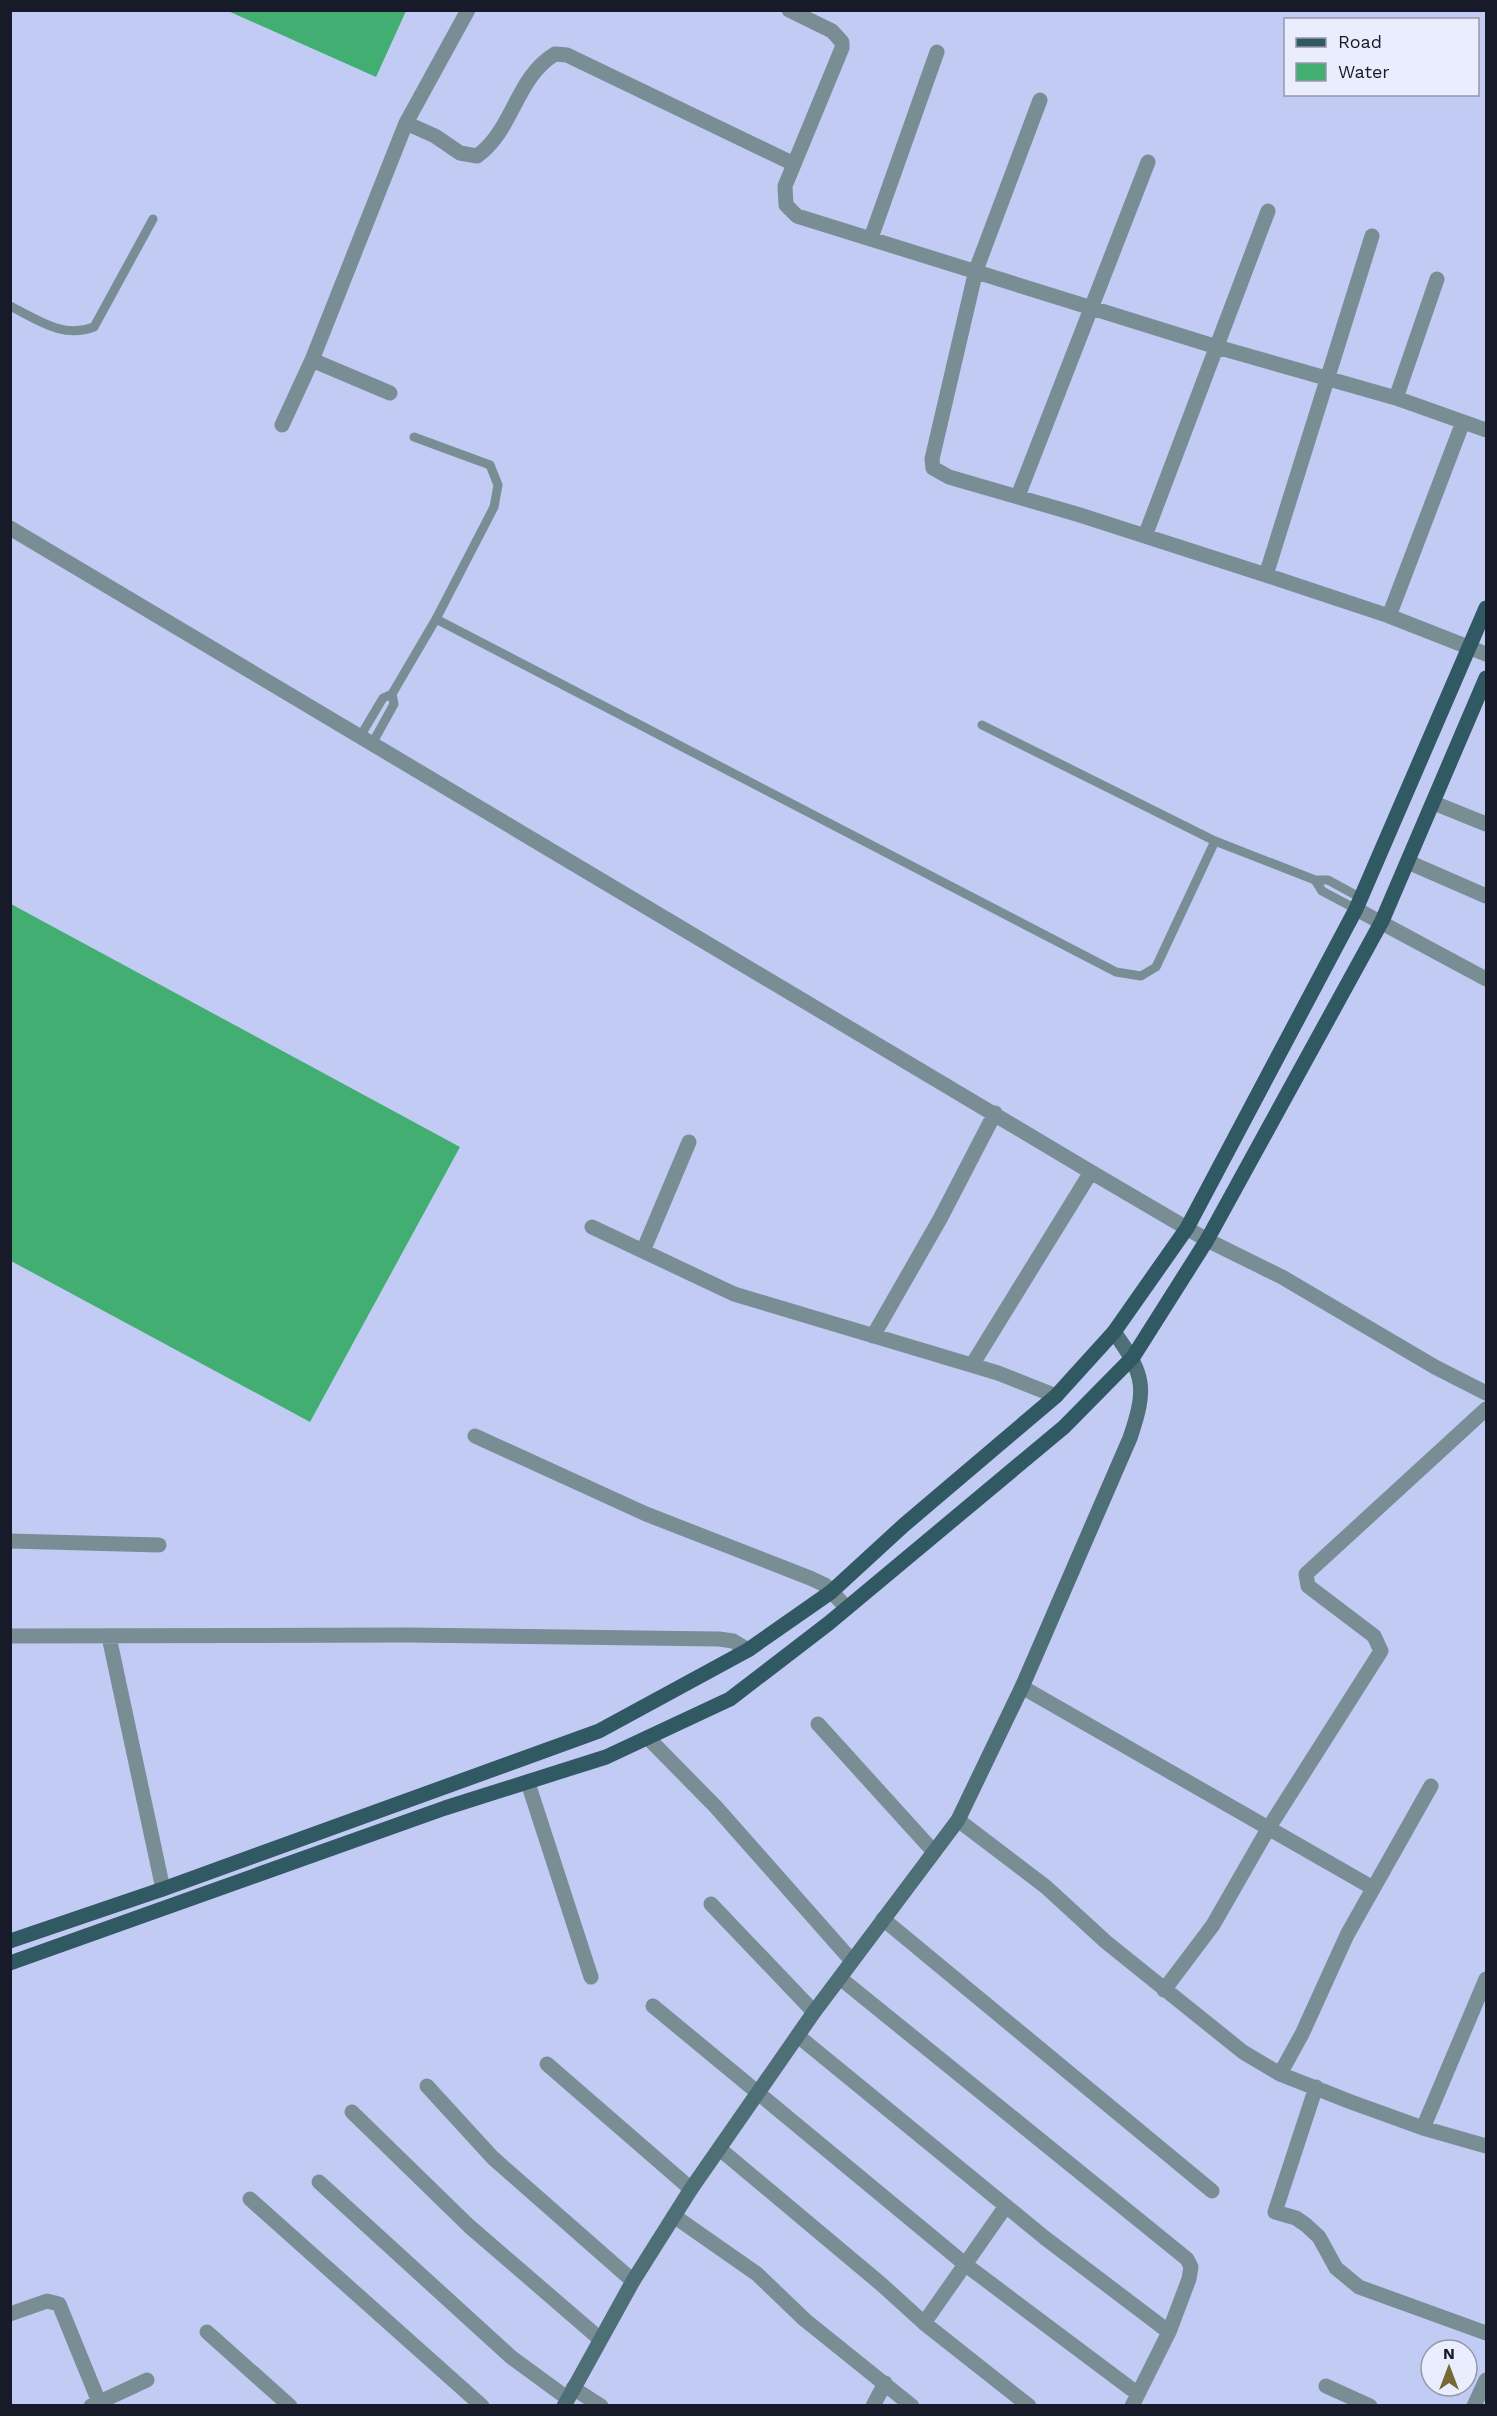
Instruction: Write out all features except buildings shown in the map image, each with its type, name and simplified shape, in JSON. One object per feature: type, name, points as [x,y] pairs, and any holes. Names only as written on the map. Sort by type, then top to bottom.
[{"type":"main road","points":[[10,1941],[163,1889],[599,1731],[748,1650],[831,1592],[904,1525],[1056,1396],[1114,1332],[1187,1228],[1358,903],[1486,608]]},
{"type":"main road","points":[[10,1963],[277,1870],[445,1808],[606,1757],[730,1699],[847,1608],[1064,1427],[1133,1357],[1207,1240],[1382,921],[1486,678]]},
{"type":"main road","points":[[1238,1133],[1259,1144]]},
{"type":"main road","points":[[568,2397],[633,2281],[691,2189],[721,2150],[756,2094],[814,2012],[958,1820],[1022,1687],[1130,1438],[1142,1405],[1142,1383],[1133,1357],[1114,1332]]},
{"type":"main road","points":[[269,1851],[277,1870]]},
{"type":"street","points":[[282,425],[312,360],[406,123],[468,10]]},
{"type":"street","points":[[789,10],[832,31],[842,42],[842,48],[785,186],[786,205],[797,216],[1092,306],[1217,347],[1396,398],[1486,430]]},
{"type":"street","points":[[871,238],[936,52]]},
{"type":"street","points":[[406,123],[435,136],[459,153],[477,156],[494,140],[536,68],[555,54],[567,55],[794,164]]},
{"type":"street","points":[[1040,100],[976,270],[933,459],[933,468],[949,477],[1145,536],[1389,616],[1486,654]]},
{"type":"street","points":[[1018,496],[1148,162]]},
{"type":"street","points":[[1145,536],[1268,211]]},
{"type":"street","points":[[1266,575],[1372,236]]},
{"type":"street","points":[[1396,398],[1437,279]]},
{"type":"street","points":[[312,360],[390,393]]},
{"type":"street","points":[[1389,616],[1463,422]]},
{"type":"street","points":[[10,528],[1207,1240],[1282,1277],[1415,1355],[1486,1393]]},
{"type":"street","points":[[1434,803],[1486,824]]},
{"type":"street","points":[[1408,862],[1486,896]]},
{"type":"street","points":[[1358,903],[1382,921],[1486,979]]},
{"type":"street","points":[[873,1336],[940,1219],[995,1113]]},
{"type":"street","points":[[643,1251],[689,1142]]},
{"type":"street","points":[[972,1365],[1092,1172]]},
{"type":"street","points":[[592,1227],[734,1294],[1017,1379],[1056,1396]]},
{"type":"street","points":[[1164,1990],[1213,1925],[1268,1829],[1381,1651],[1374,1636],[1308,1586],[1306,1574],[1486,1409]]},
{"type":"street","points":[[475,1436],[646,1514],[810,1578],[831,1592],[847,1608]]},
{"type":"street","points":[[10,1541],[159,1545]]},
{"type":"street","points":[[10,1636],[407,1635],[719,1639],[733,1641],[748,1650]]},
{"type":"street","points":[[109,1637],[163,1889]]},
{"type":"street","points":[[1022,1687],[1373,1888]]},
{"type":"street","points":[[818,1724],[934,1852]]},
{"type":"street","points":[[648,1738],[715,1806],[852,1961]]},
{"type":"street","points":[[528,1783],[591,1977]]},
{"type":"street","points":[[1280,2074],[1302,2034],[1347,1935],[1431,1786]]},
{"type":"street","points":[[958,1820],[1046,1887],[1106,1942],[1243,2052],[1280,2074],[1423,2128],[1486,2146]]},
{"type":"street","points":[[711,1904],[814,2012]]},
{"type":"street","points":[[883,1919],[1212,2191]]},
{"type":"street","points":[[653,2006],[756,2094],[1135,2400],[1169,2332],[1189,2279],[1191,2267],[1187,2259],[840,1978]]},
{"type":"street","points":[[1423,2128],[1486,1979]]},
{"type":"street","points":[[798,2036],[1006,2206],[1169,2332]]},
{"type":"street","points":[[547,2064],[691,2189]]},
{"type":"street","points":[[427,2086],[493,2158],[633,2281]]},
{"type":"street","points":[[1316,2087],[1275,2212],[1296,2218],[1306,2225],[1319,2237],[1336,2268],[1359,2287],[1485,2329]]},
{"type":"street","points":[[352,2112],[469,2226],[600,2339]]},
{"type":"street","points":[[721,2150],[924,2323],[1029,2406]]},
{"type":"street","points":[[319,2182],[511,2357],[568,2397],[601,2406]]},
{"type":"street","points":[[250,2199],[482,2406]]},
{"type":"street","points":[[924,2323],[1006,2206]]},
{"type":"street","points":[[674,2216],[757,2274],[805,2320],[912,2406]]},
{"type":"street","points":[[12,2310],[48,2301],[59,2304],[95,2404],[147,2380]]},
{"type":"street","points":[[207,2332],[290,2406]]},
{"type":"street","points":[[1474,2406],[1486,2380]]},
{"type":"street","points":[[873,2406],[885,2384]]},
{"type":"street","points":[[1326,2386],[1370,2406]]},
{"type":"lane","points":[[10,306],[64,332],[76,333],[94,327],[153,219]]},
{"type":"lane","points":[[367,739],[383,698],[392,694],[436,619],[494,507],[498,485],[490,465],[414,437]]},
{"type":"lane","points":[[436,619],[1116,972],[1141,976],[1156,967],[1215,841]]},
{"type":"lane","points":[[367,739],[394,704],[392,694]]},
{"type":"lane","points":[[982,725],[1215,841],[1315,880],[1322,891],[1358,903]]},
{"type":"water","points":[[228,11],[406,11],[376,77]]},
{"type":"water","points":[[11,904],[460,1147],[310,1422],[11,1261]]}]
